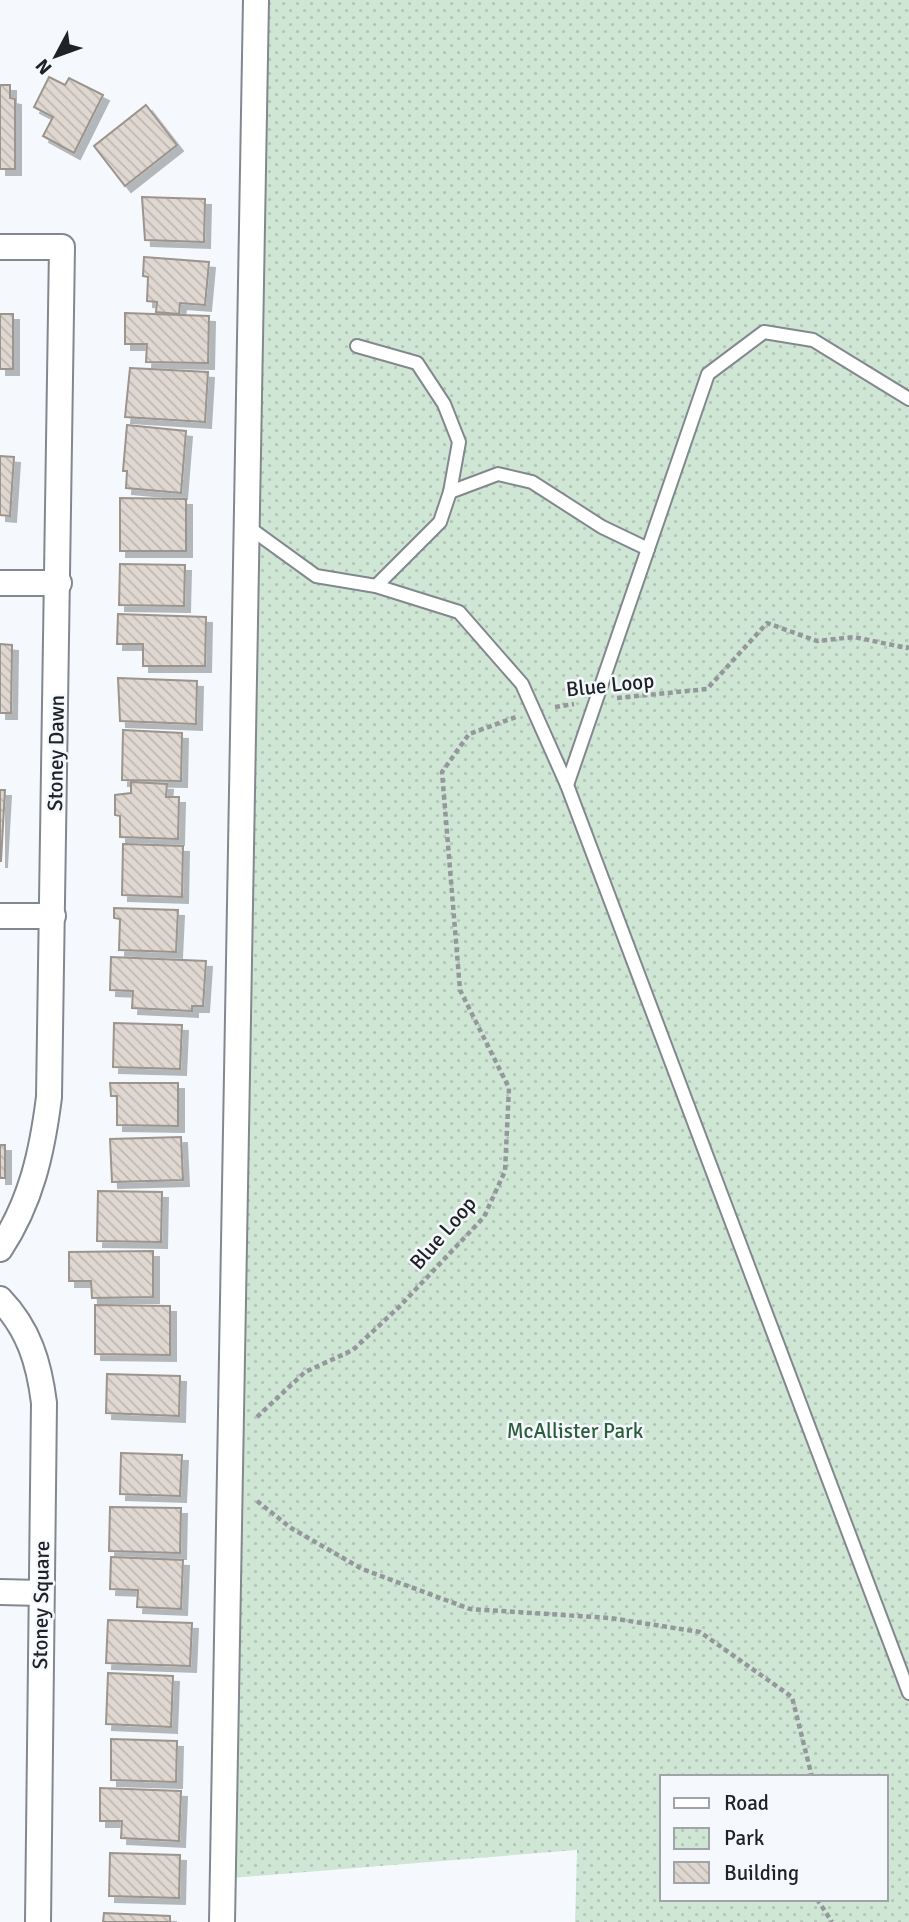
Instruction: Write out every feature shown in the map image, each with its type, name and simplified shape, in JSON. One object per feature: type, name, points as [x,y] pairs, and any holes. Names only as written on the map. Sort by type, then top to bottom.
[{"type":"street","points":[[222,1922],[256,0]]},
{"type":"street","name":"Stoney Dawn","points":[[0,247],[62,247],[59,583],[49,1097],[44,1140],[28,1199],[0,1249]]},
{"type":"street","points":[[0,583],[59,583]]},
{"type":"street","points":[[0,915],[53,916]]},
{"type":"street","name":"Stoney Square","points":[[0,1299],[28,1337],[40,1367],[44,1403],[38,1922]]},
{"type":"street","points":[[0,1592],[41,1593]]},
{"type":"lane","points":[[567,785],[708,374],[764,332],[813,340],[909,399]]},
{"type":"lane","points":[[357,346],[417,363],[444,404],[459,442],[450,492],[440,522],[376,586]]},
{"type":"lane","points":[[450,492],[498,474],[532,482],[602,527],[648,549]]},
{"type":"lane","points":[[246,525],[316,576],[376,586],[459,612],[522,684],[567,785],[909,1693]]},
{"type":"path","name":"Blue Loop","points":[[255,1418],[305,1372],[353,1350],[400,1306],[484,1217],[505,1171],[509,1088],[460,990],[442,772],[469,734],[534,711],[596,699],[707,689],[767,623],[817,641],[855,637],[907,648],[909,646]]},
{"type":"path","points":[[250,1495],[291,1528],[362,1569],[470,1609],[610,1618],[700,1632],[793,1697],[812,1775]]},
{"type":"path","points":[[818,1901],[832,1922]]},
{"type":"green space","name":"McAllister Park","points":[[269,0],[909,0],[909,1922],[575,1922],[577,1850],[232,1878]]},
{"type":"building","points":[[49,77],[65,85],[69,78],[103,95],[74,153],[43,136],[53,117],[34,107]]},
{"type":"building","points":[[0,85],[10,85],[10,98],[15,99],[15,169],[0,169]]},
{"type":"building","points":[[146,105],[177,145],[125,186],[94,146]]},
{"type":"building","points":[[142,197],[205,199],[204,242],[145,240]]},
{"type":"building","points":[[144,257],[209,262],[205,305],[180,303],[179,314],[156,312],[157,302],[147,301],[148,277],[143,276]]},
{"type":"building","points":[[125,313],[209,316],[208,363],[146,362],[147,344],[125,344]]},
{"type":"building","points":[[0,314],[13,314],[13,369],[0,369]]},
{"type":"building","points":[[130,368],[208,372],[205,422],[125,417]]},
{"type":"building","points":[[127,425],[186,431],[181,493],[126,488],[127,471],[123,471]]},
{"type":"building","points":[[0,456],[14,457],[10,516],[0,515]]},
{"type":"building","points":[[120,498],[186,499],[186,551],[120,551]]},
{"type":"building","points":[[120,564],[185,565],[184,606],[119,605]]},
{"type":"building","points":[[118,614],[206,617],[205,666],[143,666],[143,644],[117,644]]},
{"type":"building","points":[[0,644],[12,645],[11,713],[0,713]]},
{"type":"building","points":[[118,678],[197,681],[196,724],[120,721]]},
{"type":"building","points":[[123,730],[182,733],[181,781],[122,780]]},
{"type":"building","points":[[131,782],[167,784],[166,797],[179,797],[178,839],[120,837],[120,816],[115,815],[115,795],[131,793]]},
{"type":"building","points":[[0,790],[5,790],[1,861],[0,861]]},
{"type":"building","points":[[123,844],[183,846],[182,897],[122,895]]},
{"type":"building","points":[[114,908],[178,910],[176,952],[119,950],[120,919],[114,918]]},
{"type":"building","points":[[111,957],[206,961],[203,1006],[192,1006],[192,1011],[132,1008],[133,991],[110,990]]},
{"type":"building","points":[[114,1023],[182,1025],[180,1069],[113,1067]]},
{"type":"building","points":[[110,1083],[178,1083],[178,1126],[117,1125],[117,1096],[111,1096]]},
{"type":"building","points":[[181,1137],[183,1180],[112,1182],[110,1139]]},
{"type":"building","points":[[0,1145],[5,1145],[5,1178],[0,1178]]},
{"type":"building","points":[[98,1191],[162,1192],[161,1242],[97,1241]]},
{"type":"building","points":[[153,1251],[153,1297],[92,1298],[91,1281],[69,1281],[69,1252]]},
{"type":"building","points":[[95,1305],[170,1306],[170,1355],[95,1354]]},
{"type":"building","points":[[107,1374],[180,1376],[179,1416],[106,1413]]},
{"type":"building","points":[[121,1453],[182,1455],[180,1496],[120,1494]]},
{"type":"building","points":[[110,1507],[181,1508],[180,1553],[109,1551]]},
{"type":"building","points":[[111,1557],[183,1560],[181,1609],[137,1607],[138,1590],[110,1589]]},
{"type":"building","points":[[108,1620],[192,1623],[190,1666],[106,1663]]},
{"type":"building","points":[[108,1673],[173,1676],[171,1727],[106,1724]]},
{"type":"building","points":[[111,1739],[177,1741],[176,1782],[111,1780]]},
{"type":"building","points":[[100,1788],[181,1791],[179,1841],[121,1838],[122,1821],[100,1821]]},
{"type":"building","points":[[110,1853],[180,1855],[179,1898],[109,1896]]},
{"type":"building","points":[[104,1913],[170,1916],[170,1922],[103,1922]]}]
